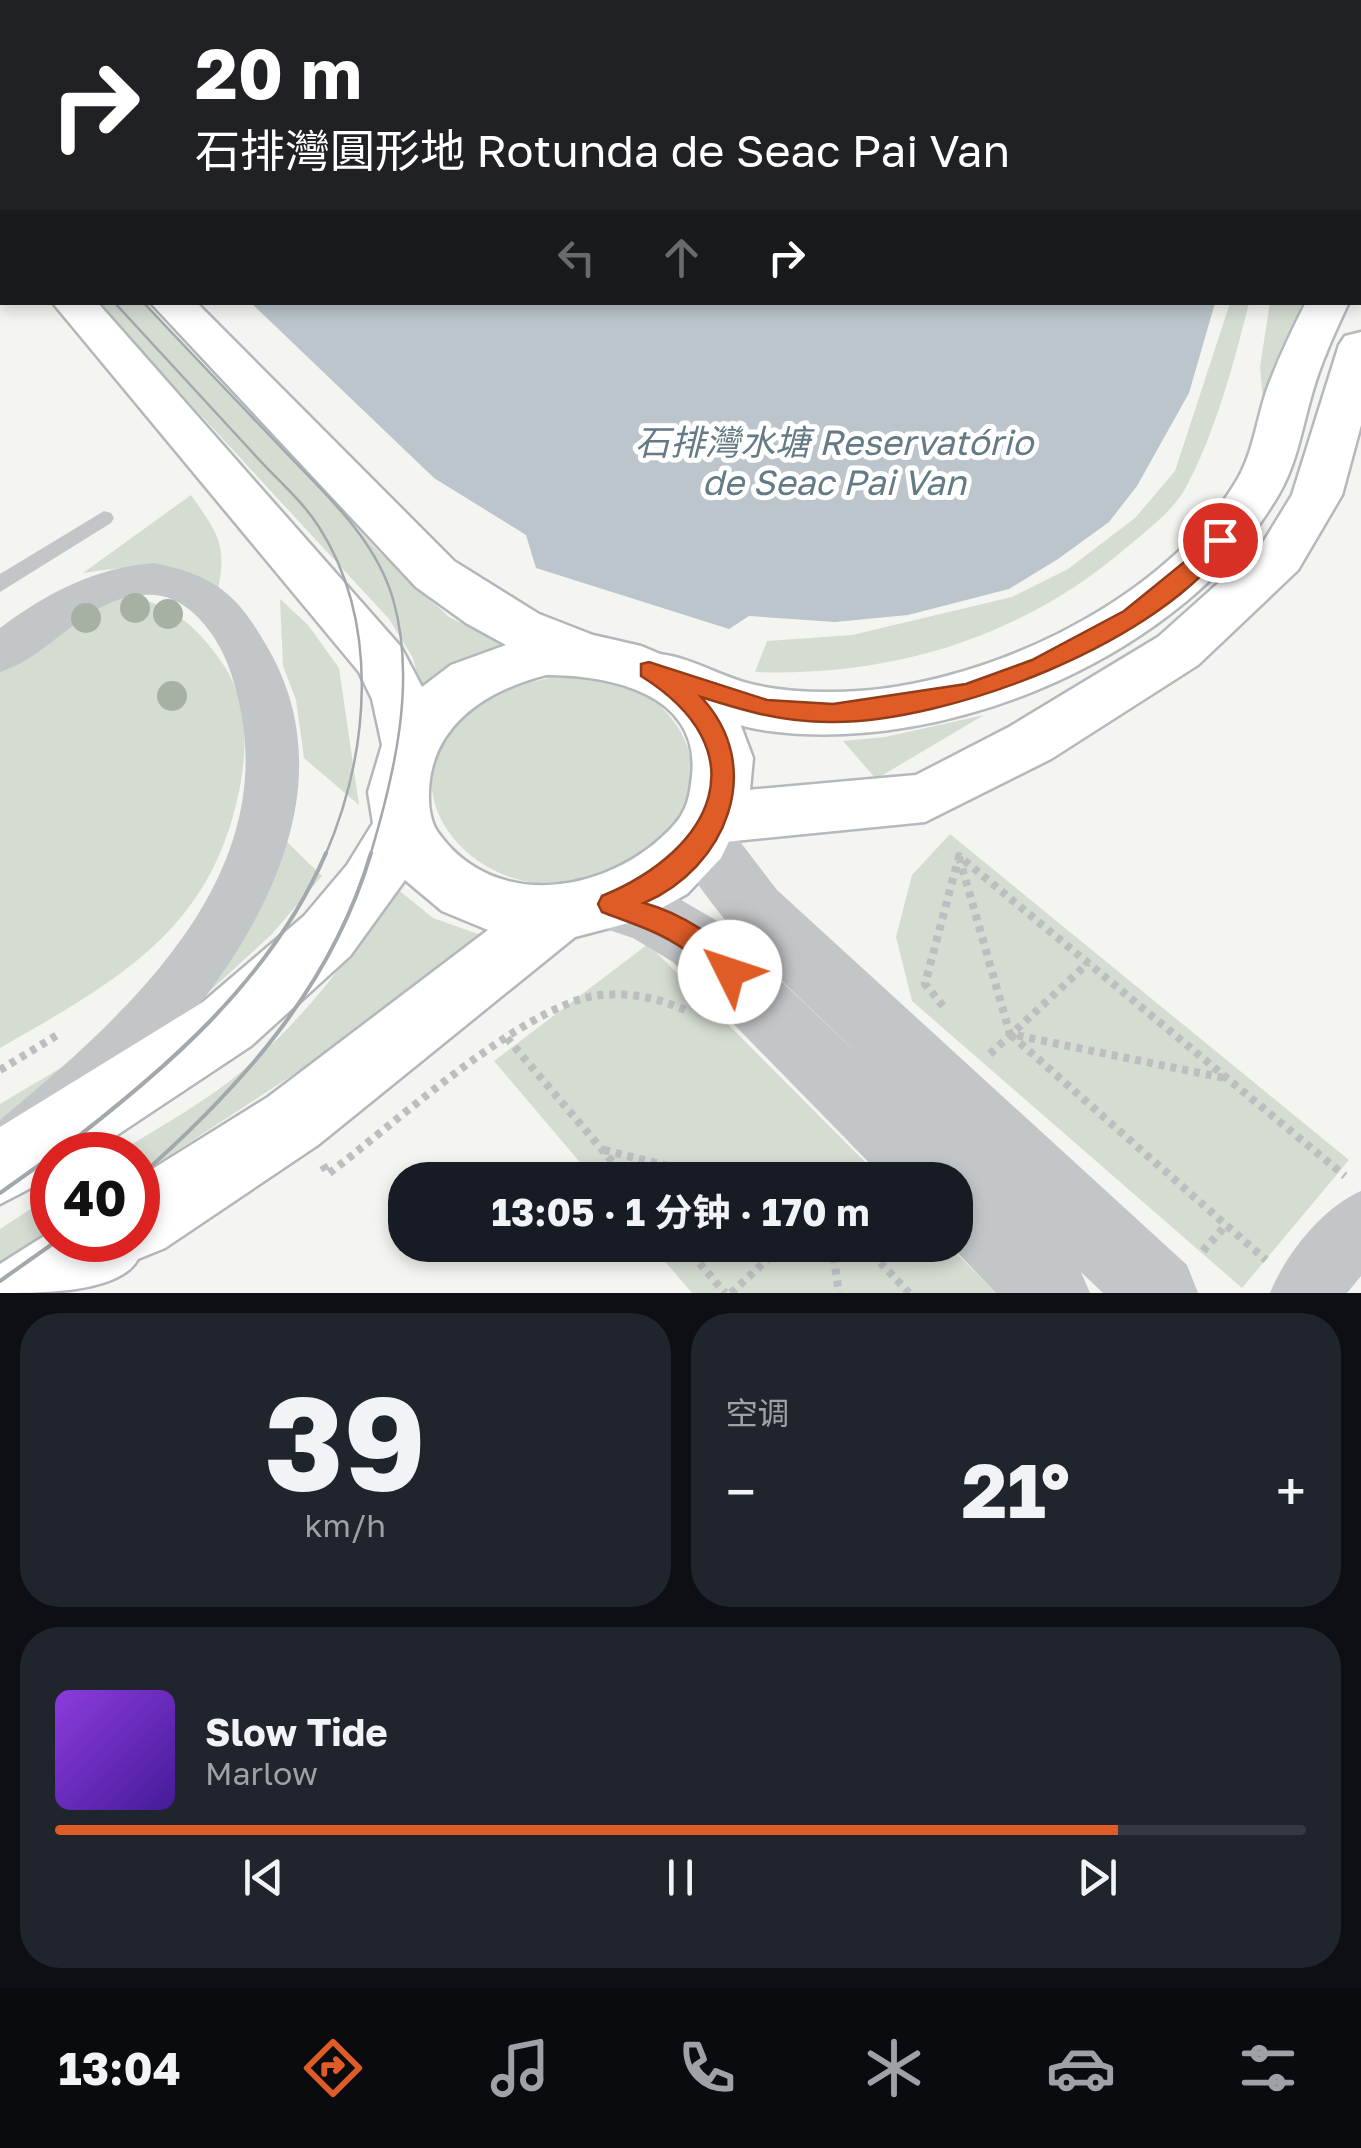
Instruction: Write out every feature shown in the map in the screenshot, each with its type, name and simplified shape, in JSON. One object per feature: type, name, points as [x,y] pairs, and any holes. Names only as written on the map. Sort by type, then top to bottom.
[{"type":"main road","points":[[76,305],[381,661],[400,699],[409,741]]},
{"type":"main road","points":[[174,305],[450,586],[512,627],[766,709],[833,714],[968,693],[1040,666],[1132,617],[1204,560],[1237,520],[1276,450],[1285,407],[1327,305]]},
{"type":"main road","points":[[709,829],[925,798],[1030,743],[1178,651],[1280,558],[1317,495],[1361,345]]},
{"type":"main road","points":[[589,655],[546,655],[503,665],[465,683],[432,709],[409,741],[398,784],[403,827],[420,858],[447,883],[482,901],[520,911],[585,909],[648,889],[680,866],[709,829],[724,783],[720,748],[706,716],[681,690],[649,670]]},
{"type":"main road","points":[[0,1164],[229,1021],[292,973],[339,924],[384,866],[403,827]]},
{"type":"main road","points":[[160,1207],[293,1121],[585,909]]},
{"type":"main road","points":[[25,1293],[74,1262]]},
{"type":"street","points":[[0,654],[86,593],[157,579],[189,586],[220,611],[259,676],[275,753],[273,792],[258,840],[228,912],[208,945],[131,1047],[0,1164]]},
{"type":"street","points":[[709,829],[754,910],[1174,1280]]},
{"type":"street","points":[[585,909],[653,917],[696,942],[920,1162]]},
{"type":"street","points":[[973,1215],[1052,1293]]},
{"type":"street","points":[[1290,1282],[1361,1224]]},
{"type":"lane","points":[[0,584],[104,518]]},
{"type":"path","points":[[959,856],[1361,1189]]},
{"type":"path","points":[[950,1014],[925,984],[959,856]]},
{"type":"path","points":[[959,856],[1010,1034],[1290,1282]]},
{"type":"path","points":[[974,1043],[986,1058],[1088,963]]},
{"type":"path","points":[[328,1174],[507,1038],[574,1000],[616,994],[658,998],[695,1014]]},
{"type":"path","points":[[0,1070],[63,1031]]},
{"type":"path","points":[[1010,1034],[1227,1078]]},
{"type":"path","points":[[507,1038],[612,1162]]},
{"type":"path","points":[[602,1150],[651,1162]]},
{"type":"path","points":[[1174,1280],[1226,1225]]},
{"type":"path","points":[[700,1262],[728,1293],[764,1262]]},
{"type":"path","points":[[834,1262],[839,1293]]},
{"type":"path","points":[[880,1262],[909,1293]]},
{"type":"shaded area","points":[[99,305],[148,305],[381,554],[449,617],[505,645],[422,693],[413,658],[389,619]]},
{"type":"shaded area","points":[[1229,305],[1248,305],[1214,422],[1185,489],[1158,521],[1085,579],[1043,606],[952,646],[856,667],[755,672],[767,641],[852,635],[1012,597],[1068,569],[1135,518],[1175,471]]},
{"type":"shaded area","points":[[1270,305],[1301,305],[1263,400],[1260,367]]},
{"type":"shaded area","points":[[191,495],[218,539],[222,560],[218,589],[170,569],[136,567],[83,573]]},
{"type":"shaded area","points":[[119,596],[152,603],[179,617],[203,638],[231,677],[241,705],[244,751],[228,832],[209,875],[185,912],[156,944],[85,998],[0,1048],[0,672],[46,634]]},
{"type":"shaded area","points":[[280,599],[308,625],[339,668],[359,805],[304,758],[296,700],[283,666]]},
{"type":"shaded area","points":[[563,676],[622,684],[651,699],[668,714],[689,752],[690,795],[668,836],[650,849],[591,878],[535,883],[492,869],[468,853],[449,832],[437,809],[432,784],[435,758],[448,733],[471,710],[515,687]]},
{"type":"shaded area","points":[[984,715],[876,779],[843,741],[885,737]]},
{"type":"shaded area","points":[[950,834],[1349,1160],[1242,1288],[912,1001],[896,937],[912,875]]},
{"type":"shaded area","points":[[283,838],[322,876],[271,935],[198,1002],[0,1129],[0,1104],[101,1044]]},
{"type":"shaded area","points":[[395,887],[433,918],[498,941],[160,1162],[160,1132],[153,1132],[219,1089],[270,1046],[317,996]]},
{"type":"shaded area","points":[[648,944],[865,1162],[580,1162],[494,1061]]},
{"type":"shaded area","points":[[30,1209],[30,1245],[0,1265],[0,1229]]},
{"type":"shaded area","points":[[666,1262],[965,1262],[996,1293],[692,1293]]},
{"type":"water","name":"石排灣水塘 Reservatório de Seac Pai Van","points":[[253,305],[1214,305],[1189,393],[1137,486],[1109,522],[1009,589],[908,615],[835,622],[749,616],[729,629],[536,568],[526,535],[434,478]]},
{"type":"tram line","points":[[117,305],[304,507],[339,565],[360,647],[362,690],[351,775],[325,856]]},
{"type":"tram line","points":[[146,305],[343,514],[384,576],[400,631],[403,696],[394,761],[370,855]]},
{"type":"tram line","points":[[83,1132],[173,1057],[244,983],[303,899],[326,853]]},
{"type":"tram line","points":[[160,1158],[246,1071],[307,991],[354,902],[370,855]]},
{"type":"tram line","points":[[0,1193],[30,1172]]},
{"type":"tram line","points":[[0,1281],[30,1260]]},
{"type":"route","points":[[730,972],[696,942],[653,917],[611,904],[648,889],[680,866],[703,840],[715,818],[724,783],[720,748],[706,716],[681,690],[649,670],[766,709],[833,714],[968,693],[1040,666],[1132,617],[1204,560],[1220,540]]}]
